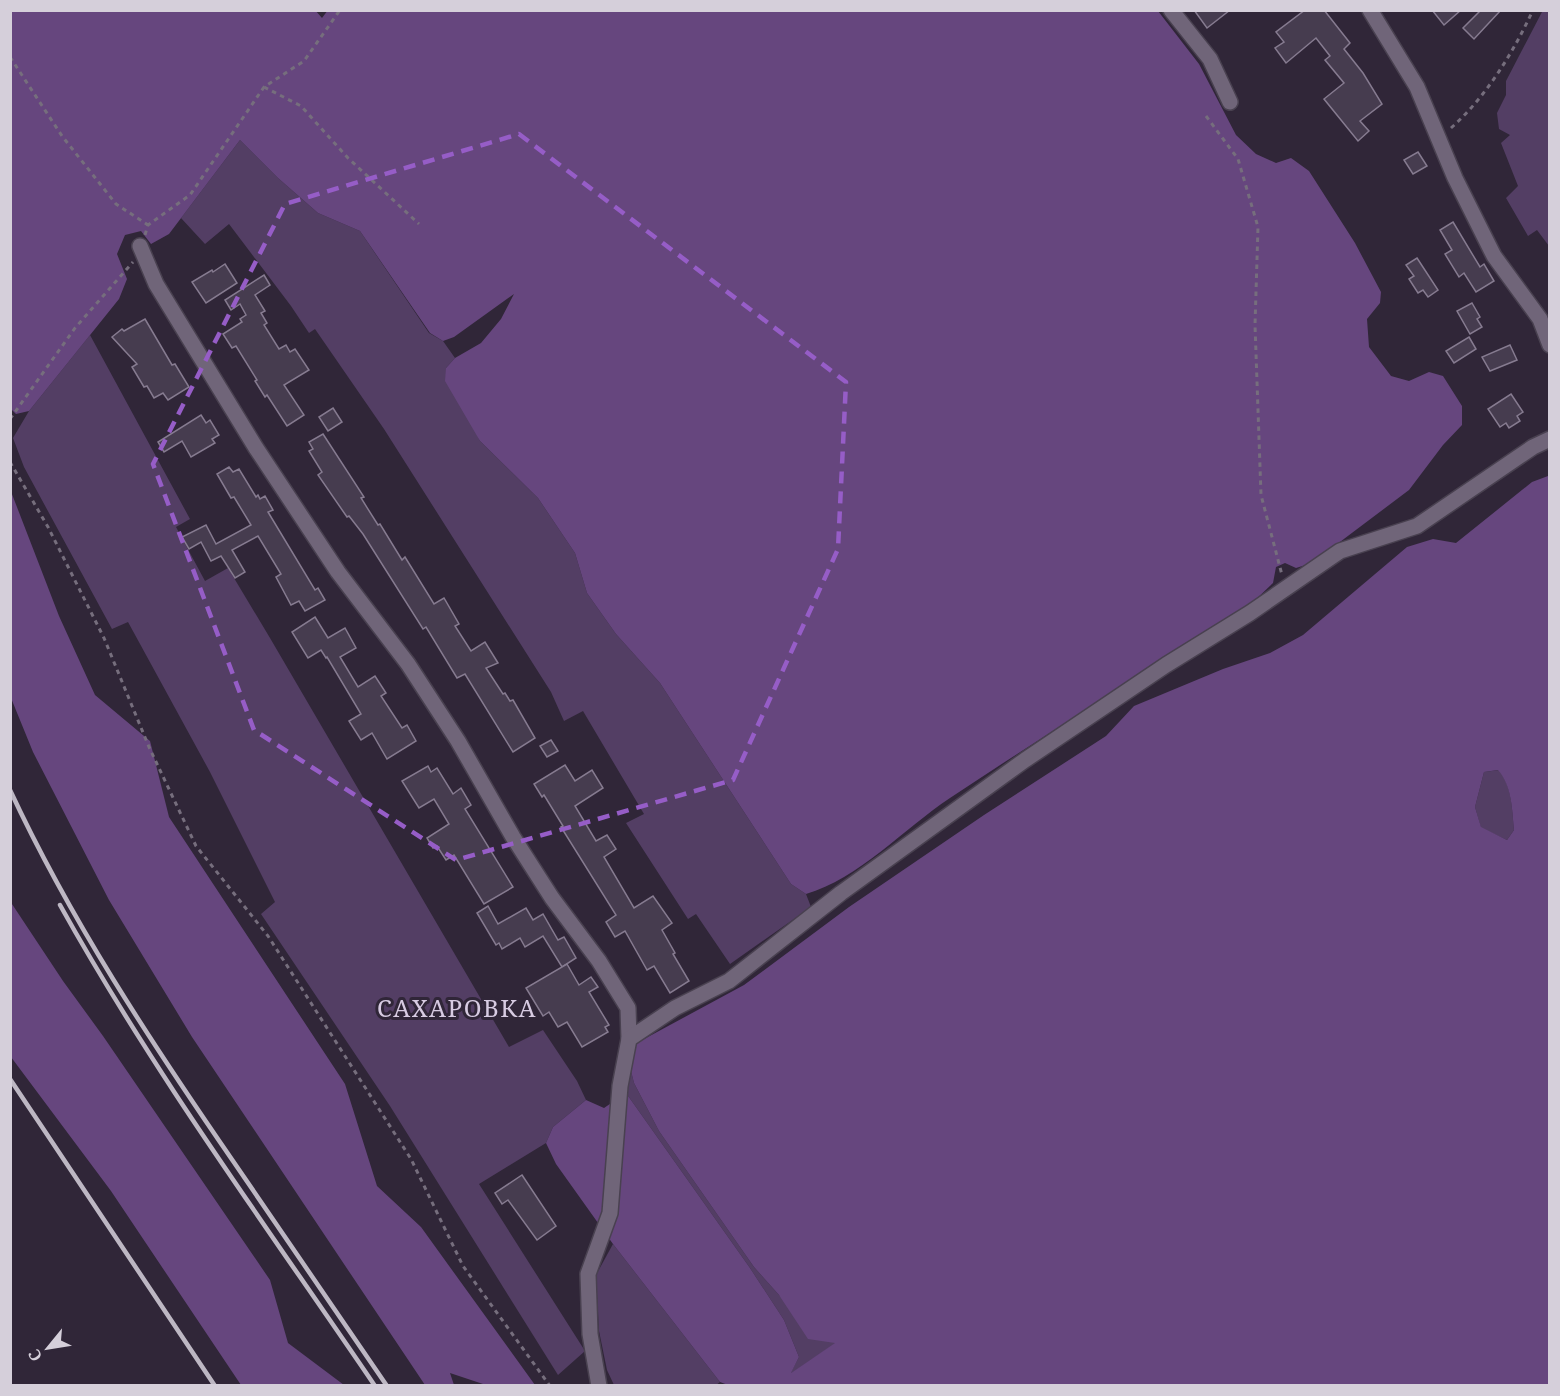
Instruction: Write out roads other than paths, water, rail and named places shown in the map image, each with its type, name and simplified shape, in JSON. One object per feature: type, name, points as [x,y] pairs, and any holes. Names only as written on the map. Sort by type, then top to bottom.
[{"type":"street","points":[[1171,10],[1210,59],[1230,102]]},
{"type":"street","points":[[1370,10],[1417,87],[1455,178],[1494,256],[1539,319],[1550,345]]},
{"type":"street","points":[[140,246],[156,284],[256,448],[338,572],[408,664],[458,741],[513,837],[552,898],[600,961],[628,1008],[629,1039],[620,1086],[610,1212],[588,1274],[590,1334],[599,1386]]},
{"type":"street","points":[[629,1039],[675,1008],[729,981],[841,892],[1025,760],[1166,664],[1340,551],[1417,526],[1533,447],[1550,439]]},
{"type":"railway","points":[[10,790],[59,886],[142,1026],[387,1386]]},
{"type":"railway","points":[[60,905],[172,1089],[375,1386]]},
{"type":"railway","points":[[10,1079],[215,1386]]},
{"type":"district","name":"САХАРОВКА","points":[[457,1009]]}]
